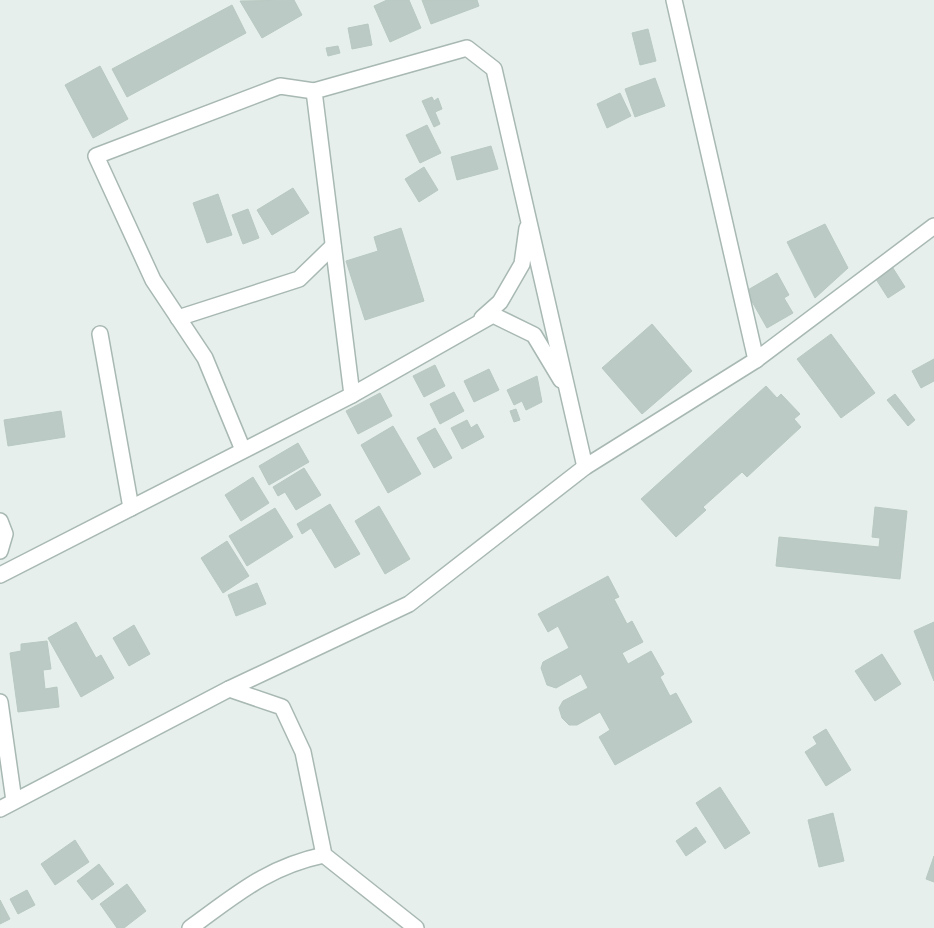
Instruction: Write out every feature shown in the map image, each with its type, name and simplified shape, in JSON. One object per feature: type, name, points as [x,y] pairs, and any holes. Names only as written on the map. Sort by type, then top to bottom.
[{"type":"street","points":[[674,0],[756,360]]},
{"type":"street","points":[[243,450],[205,358],[152,280],[96,156],[280,86],[314,91],[467,48],[494,69],[585,467]]},
{"type":"street","points":[[314,91],[352,395]]},
{"type":"street","points":[[473,326],[500,302],[522,264],[528,217]]},
{"type":"street","points":[[0,809],[229,688],[409,604],[585,467],[756,360],[934,226]]},
{"type":"street","points":[[178,318],[299,279],[333,246]]},
{"type":"street","points":[[0,575],[352,395],[493,315],[534,335],[568,391]]},
{"type":"street","points":[[100,334],[131,508]]},
{"type":"street","points":[[0,521],[5,534],[0,551]]},
{"type":"street","points":[[229,688],[282,707],[303,752],[324,855],[416,928]]},
{"type":"street","points":[[0,702],[14,801]]},
{"type":"street","points":[[190,928],[264,875],[300,860],[324,855]]},
{"type":"building","points":[[294,0],[302,15],[262,38],[240,1]]},
{"type":"building","points":[[387,0],[409,0],[421,28],[390,42],[374,6]]},
{"type":"building","points":[[422,0],[477,0],[479,6],[431,24]]},
{"type":"building","points":[[232,5],[246,33],[127,97],[112,69]]},
{"type":"building","points":[[368,24],[372,45],[352,49],[348,28]]},
{"type":"building","points":[[648,29],[656,61],[640,65],[632,33]]},
{"type":"building","points":[[338,46],[340,53],[328,56],[326,48]]},
{"type":"building","points":[[100,66],[128,119],[93,138],[65,85]]},
{"type":"building","points":[[655,78],[665,106],[635,117],[625,89]]},
{"type":"building","points":[[620,93],[631,116],[607,128],[597,104]]},
{"type":"building","points":[[432,97],[434,101],[438,98],[442,109],[435,112],[440,124],[434,127],[422,101]]},
{"type":"building","points":[[427,125],[441,153],[420,163],[406,135]]},
{"type":"building","points":[[491,146],[498,169],[457,180],[451,157]]},
{"type":"building","points":[[424,167],[438,190],[419,202],[405,179]]},
{"type":"building","points":[[293,188],[309,213],[272,235],[257,210]]},
{"type":"building","points":[[218,194],[232,235],[207,243],[193,203]]},
{"type":"building","points":[[248,209],[259,238],[243,244],[232,215]]},
{"type":"building","points":[[825,224],[848,268],[815,298],[787,242]]},
{"type":"building","points":[[401,228],[424,301],[365,320],[346,261],[378,251],[374,237]]},
{"type":"building","points":[[891,265],[905,287],[888,298],[874,276]]},
{"type":"building","points":[[777,273],[789,295],[784,298],[793,313],[767,328],[746,291]]},
{"type":"building","points":[[652,324],[692,371],[642,414],[602,368]]},
{"type":"building","points":[[831,334],[875,393],[841,418],[797,359]]},
{"type":"building","points":[[934,359],[934,381],[921,388],[912,371]]},
{"type":"building","points":[[435,365],[445,386],[424,397],[413,376]]},
{"type":"building","points":[[489,369],[499,390],[474,402],[464,381]]},
{"type":"building","points":[[537,376],[542,402],[526,410],[522,401],[514,405],[507,390]]},
{"type":"building","points":[[766,386],[777,398],[781,394],[800,414],[794,419],[801,427],[747,477],[742,472],[703,507],[706,510],[676,537],[641,499]]},
{"type":"building","points":[[454,392],[464,411],[440,424],[430,404]]},
{"type":"building","points":[[380,393],[392,416],[358,434],[346,411]]},
{"type":"building","points":[[895,394],[915,420],[908,426],[887,400]]},
{"type":"building","points":[[516,409],[520,420],[514,422],[510,411]]},
{"type":"building","points":[[61,411],[65,437],[8,446],[4,420]]},
{"type":"building","points":[[467,420],[471,428],[477,424],[484,437],[462,449],[451,428]]},
{"type":"building","points":[[393,426],[421,474],[388,493],[361,445]]},
{"type":"building","points":[[435,428],[452,458],[434,468],[417,438]]},
{"type":"building","points":[[298,443],[309,462],[269,485],[259,466]]},
{"type":"building","points":[[304,468],[321,495],[296,510],[285,492],[278,496],[273,487]]},
{"type":"building","points":[[253,477],[269,503],[241,521],[225,495]]},
{"type":"building","points":[[330,504],[360,554],[335,568],[311,528],[302,534],[297,524]]},
{"type":"building","points":[[379,506],[410,559],[385,574],[355,521]]},
{"type":"building","points":[[875,507],[907,511],[900,579],[776,566],[779,537],[879,547],[880,538],[872,537]]},
{"type":"building","points":[[275,508],[293,537],[247,566],[229,536]]},
{"type":"building","points":[[227,541],[249,576],[223,593],[201,558]]},
{"type":"building","points":[[608,576],[619,597],[614,599],[627,624],[632,621],[643,642],[622,653],[628,664],[651,651],[664,674],[660,677],[670,696],[676,693],[692,722],[615,765],[599,737],[610,730],[600,712],[577,725],[569,725],[562,718],[559,708],[563,701],[588,688],[581,674],[556,688],[547,685],[541,668],[543,662],[569,648],[558,626],[548,632],[538,614]]},
{"type":"building","points":[[257,583],[266,604],[236,616],[228,595]]},
{"type":"building","points":[[76,622],[96,658],[101,655],[114,678],[81,697],[48,638]]},
{"type":"building","points":[[934,622],[934,681],[914,631]]},
{"type":"building","points":[[134,625],[150,654],[129,666],[113,638]]},
{"type":"building","points":[[47,641],[51,669],[43,670],[45,689],[57,687],[59,707],[18,712],[10,653],[21,651],[21,644]]},
{"type":"building","points":[[882,654],[901,684],[875,701],[855,671]]},
{"type":"building","points":[[826,729],[851,770],[826,786],[805,752],[817,744],[813,737]]},
{"type":"building","points":[[720,787],[750,833],[725,849],[696,803]]},
{"type":"building","points":[[833,813],[844,861],[819,867],[808,820]]},
{"type":"building","points":[[696,827],[706,842],[686,856],[676,841]]},
{"type":"building","points":[[75,840],[89,862],[55,885],[41,864]]},
{"type":"building","points":[[934,856],[934,882],[926,879]]},
{"type":"building","points":[[99,864],[114,884],[92,900],[77,881]]},
{"type":"building","points":[[127,884],[146,911],[124,928],[117,928],[100,904]]},
{"type":"building","points":[[27,890],[35,905],[18,914],[10,899]]},
{"type":"building","points":[[0,900],[10,919],[0,924]]}]
